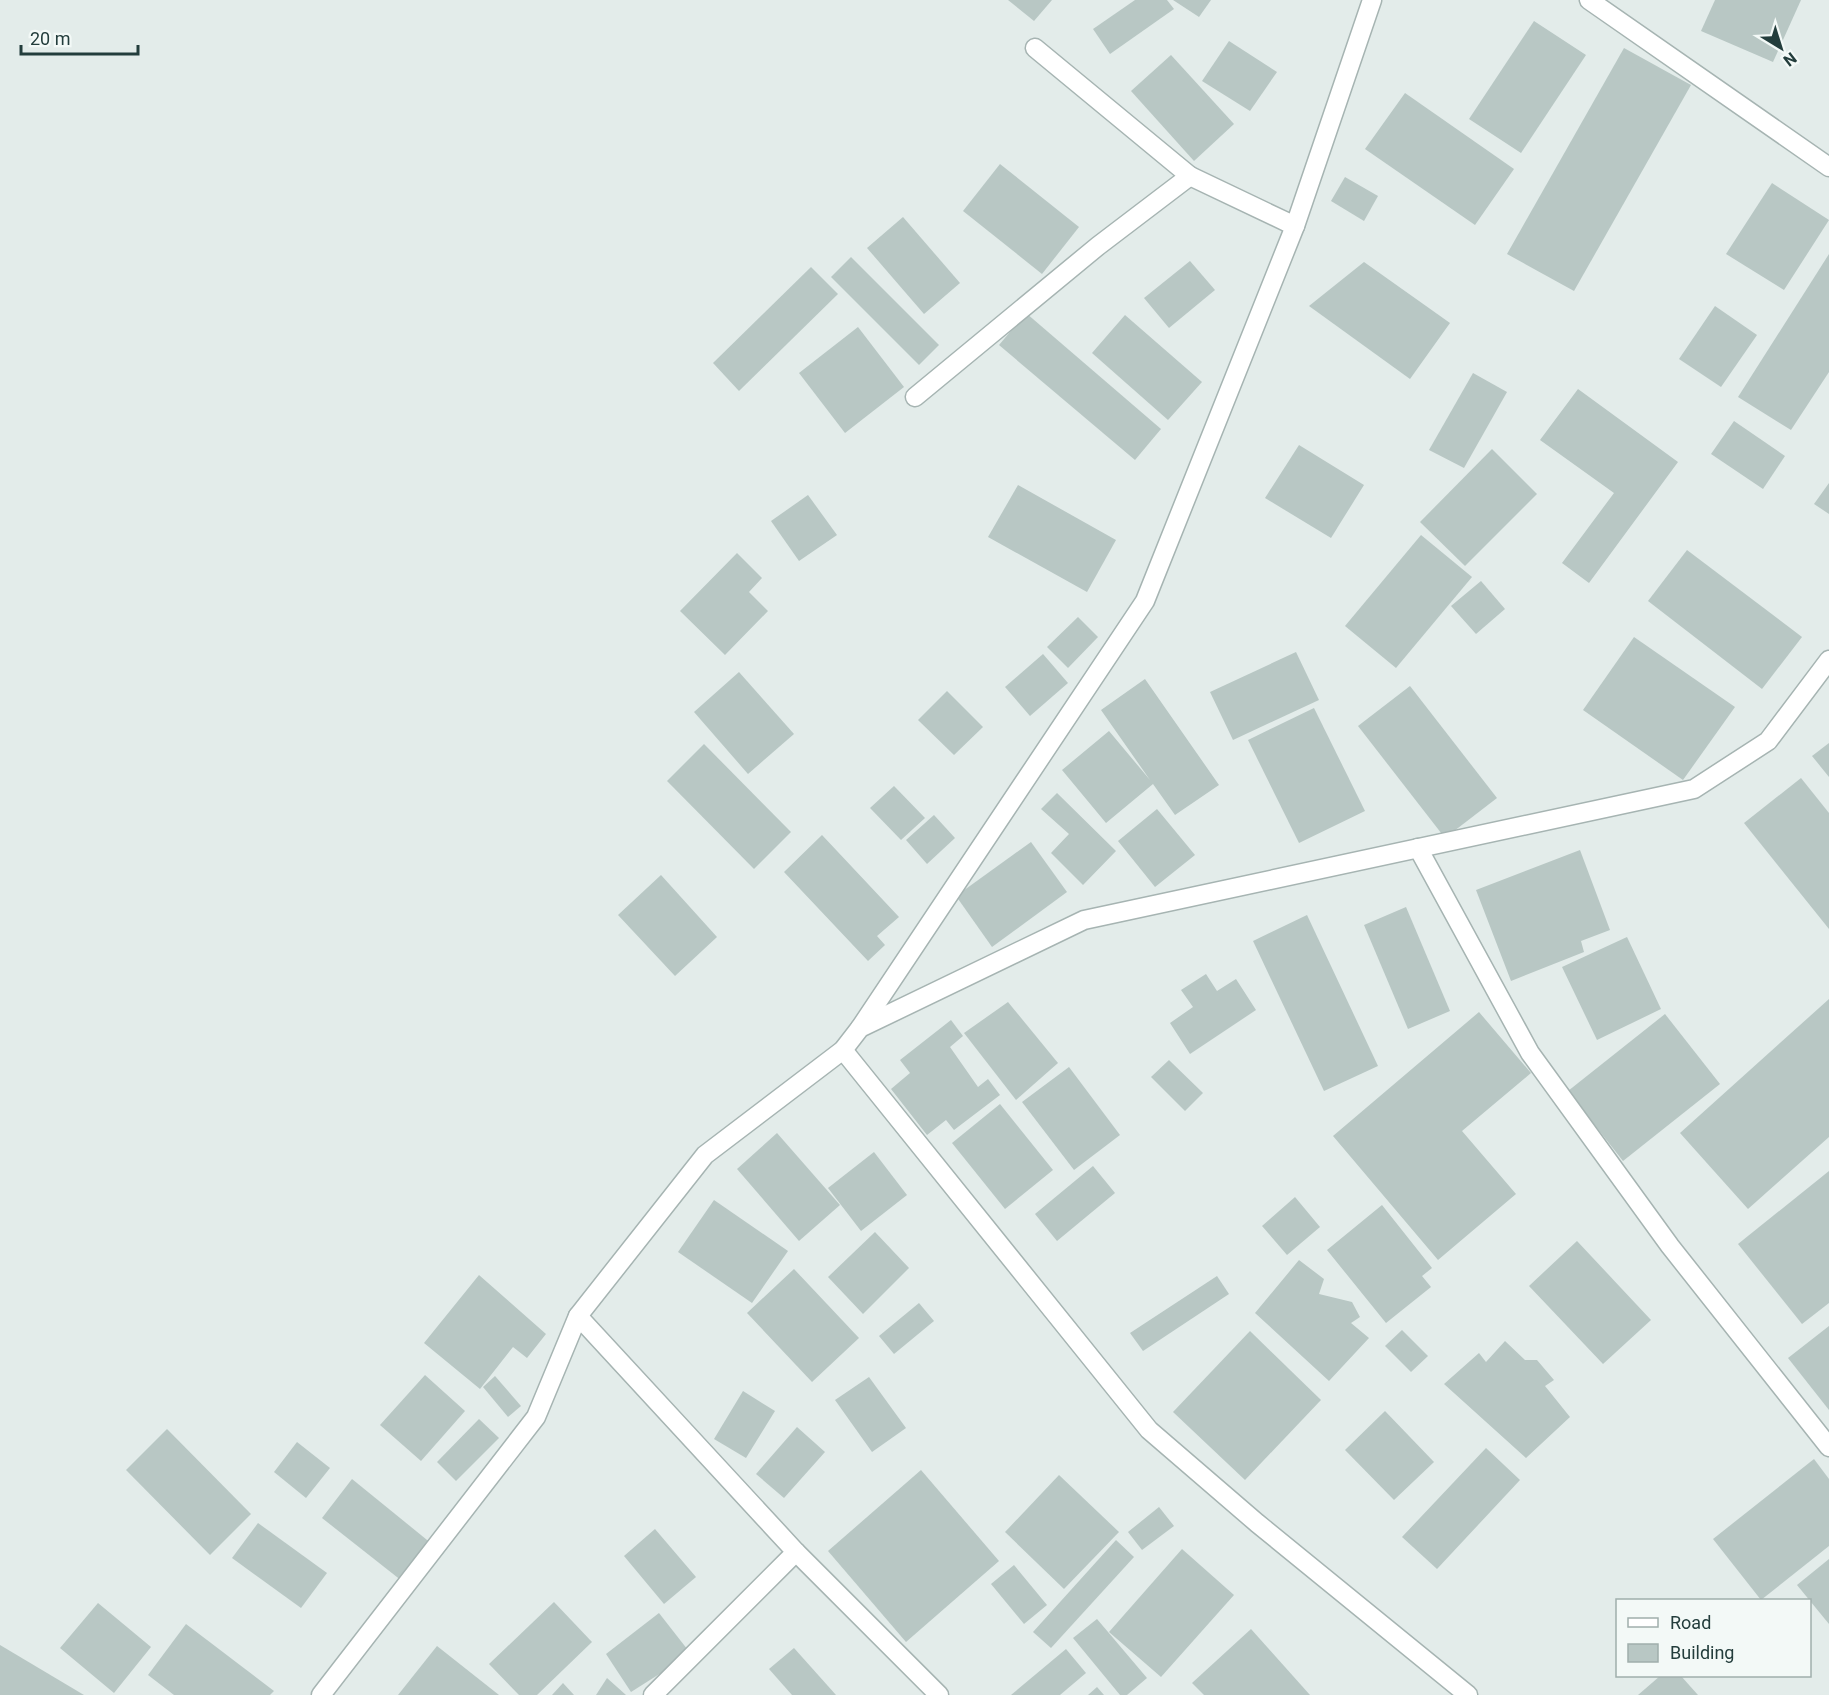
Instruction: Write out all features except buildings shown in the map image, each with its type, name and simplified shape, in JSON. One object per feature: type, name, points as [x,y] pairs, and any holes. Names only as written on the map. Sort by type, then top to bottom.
[{"type":"street","points":[[321,1695],[536,1417],[578,1316],[705,1155],[843,1050],[860,1028],[1145,601],[1295,225],[1372,0]]},
{"type":"street","points":[[1589,0],[1829,167]]},
{"type":"street","points":[[1035,48],[1190,176],[1295,225]]},
{"type":"street","points":[[915,397],[1098,246],[1190,176]]},
{"type":"street","points":[[860,1028],[1084,920],[1694,789],[1768,741],[1829,660]]},
{"type":"street","points":[[1418,848],[1530,1053],[1670,1246],[1829,1447]]},
{"type":"street","points":[[843,1050],[1149,1430],[1257,1523],[1468,1695]]},
{"type":"street","points":[[578,1316],[796,1552],[939,1695]]},
{"type":"street","points":[[653,1695],[796,1552]]}]
